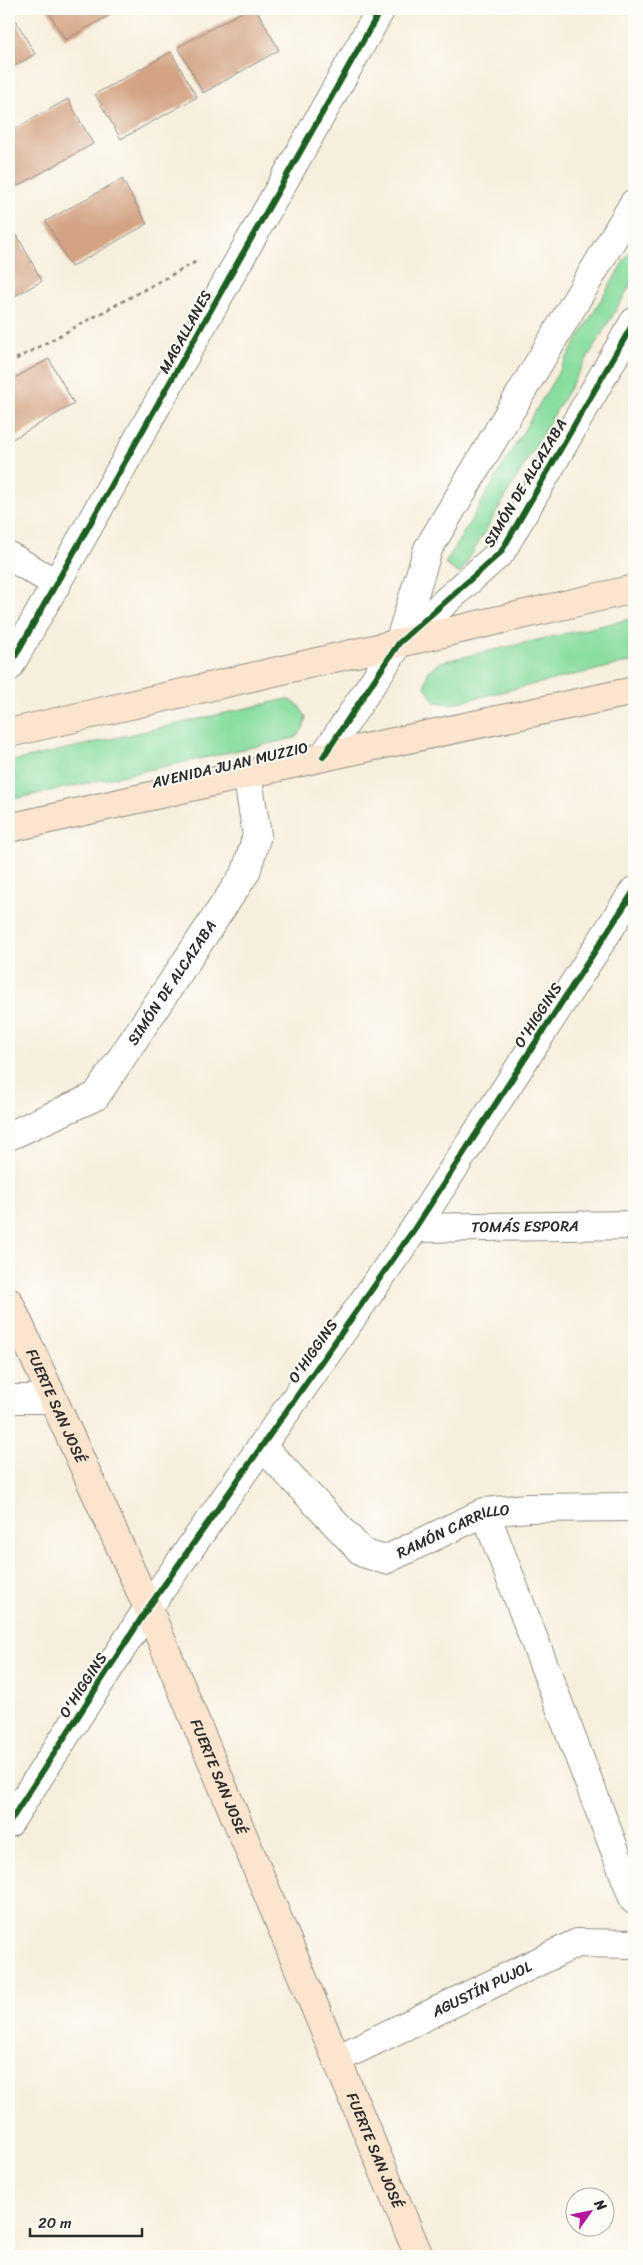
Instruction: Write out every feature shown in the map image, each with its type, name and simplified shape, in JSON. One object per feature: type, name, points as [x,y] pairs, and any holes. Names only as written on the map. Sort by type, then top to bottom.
[{"type":"main road","points":[[9,733],[634,590]]},
{"type":"main road","name":"AVENIDA JUAN MUZZIO","points":[[9,828],[323,757],[634,691]]},
{"type":"main road","name":"FUERTE SAN JOSÉ","points":[[9,1302],[148,1608],[419,2256]]},
{"type":"street","name":"MAGALLANES","points":[[9,667],[381,9]]},
{"type":"street","name":"SIMÓN DE ALCAZABA","points":[[399,643],[428,550],[634,203]]},
{"type":"street","name":"SIMÓN DE ALCAZABA","points":[[323,757],[399,643],[501,552],[634,322]]},
{"type":"street","points":[[9,556],[57,584]]},
{"type":"street","name":"SIMÓN DE ALCAZABA","points":[[9,1136],[96,1096],[246,872],[257,835],[247,774]]},
{"type":"street","name":"O'HIGGINS","points":[[9,1823],[148,1608],[415,1228],[634,891]]},
{"type":"street","name":"TOMÁS ESPORA","points":[[415,1228],[634,1225]]},
{"type":"street","points":[[9,1399],[53,1399]]},
{"type":"street","name":"RAMÓN CARRILLO","points":[[262,1446],[363,1552],[385,1560],[485,1512],[528,1508],[634,1508]]},
{"type":"street","points":[[485,1512],[632,1893]]},
{"type":"street","points":[[632,1893],[634,1855]]},
{"type":"street","name":"AGUSTÍN PUJOL","points":[[337,2059],[577,1943],[634,1944]]},
{"type":"path","points":[[9,363],[206,256]]},
{"type":"green space","points":[[634,244],[634,279],[460,574],[445,564]]},
{"type":"green space","points":[[634,618],[634,661],[450,704],[435,702],[425,687],[428,672],[441,662]]},
{"type":"green space","points":[[287,699],[298,705],[306,717],[303,729],[295,738],[9,800],[9,762]]},
{"type":"building","points":[[9,9],[35,54],[9,69]]},
{"type":"building","points":[[47,9],[121,9],[65,40]]},
{"type":"building","points":[[247,9],[256,9],[279,50],[203,93],[178,47]]},
{"type":"building","points":[[171,52],[197,97],[121,139],[95,94]]},
{"type":"building","points":[[68,99],[93,144],[18,186],[9,170],[9,132]]},
{"type":"building","points":[[122,179],[147,224],[71,267],[46,221]]},
{"type":"building","points":[[17,235],[42,281],[9,299],[9,240]]},
{"type":"building","points":[[49,359],[74,404],[9,441],[9,381]]},
{"type":"cycle path","points":[[9,667],[381,9]]},
{"type":"cycle path","points":[[323,757],[399,643],[501,552],[634,322]]},
{"type":"cycle path","points":[[9,1823],[148,1608],[415,1228],[634,891]]}]
